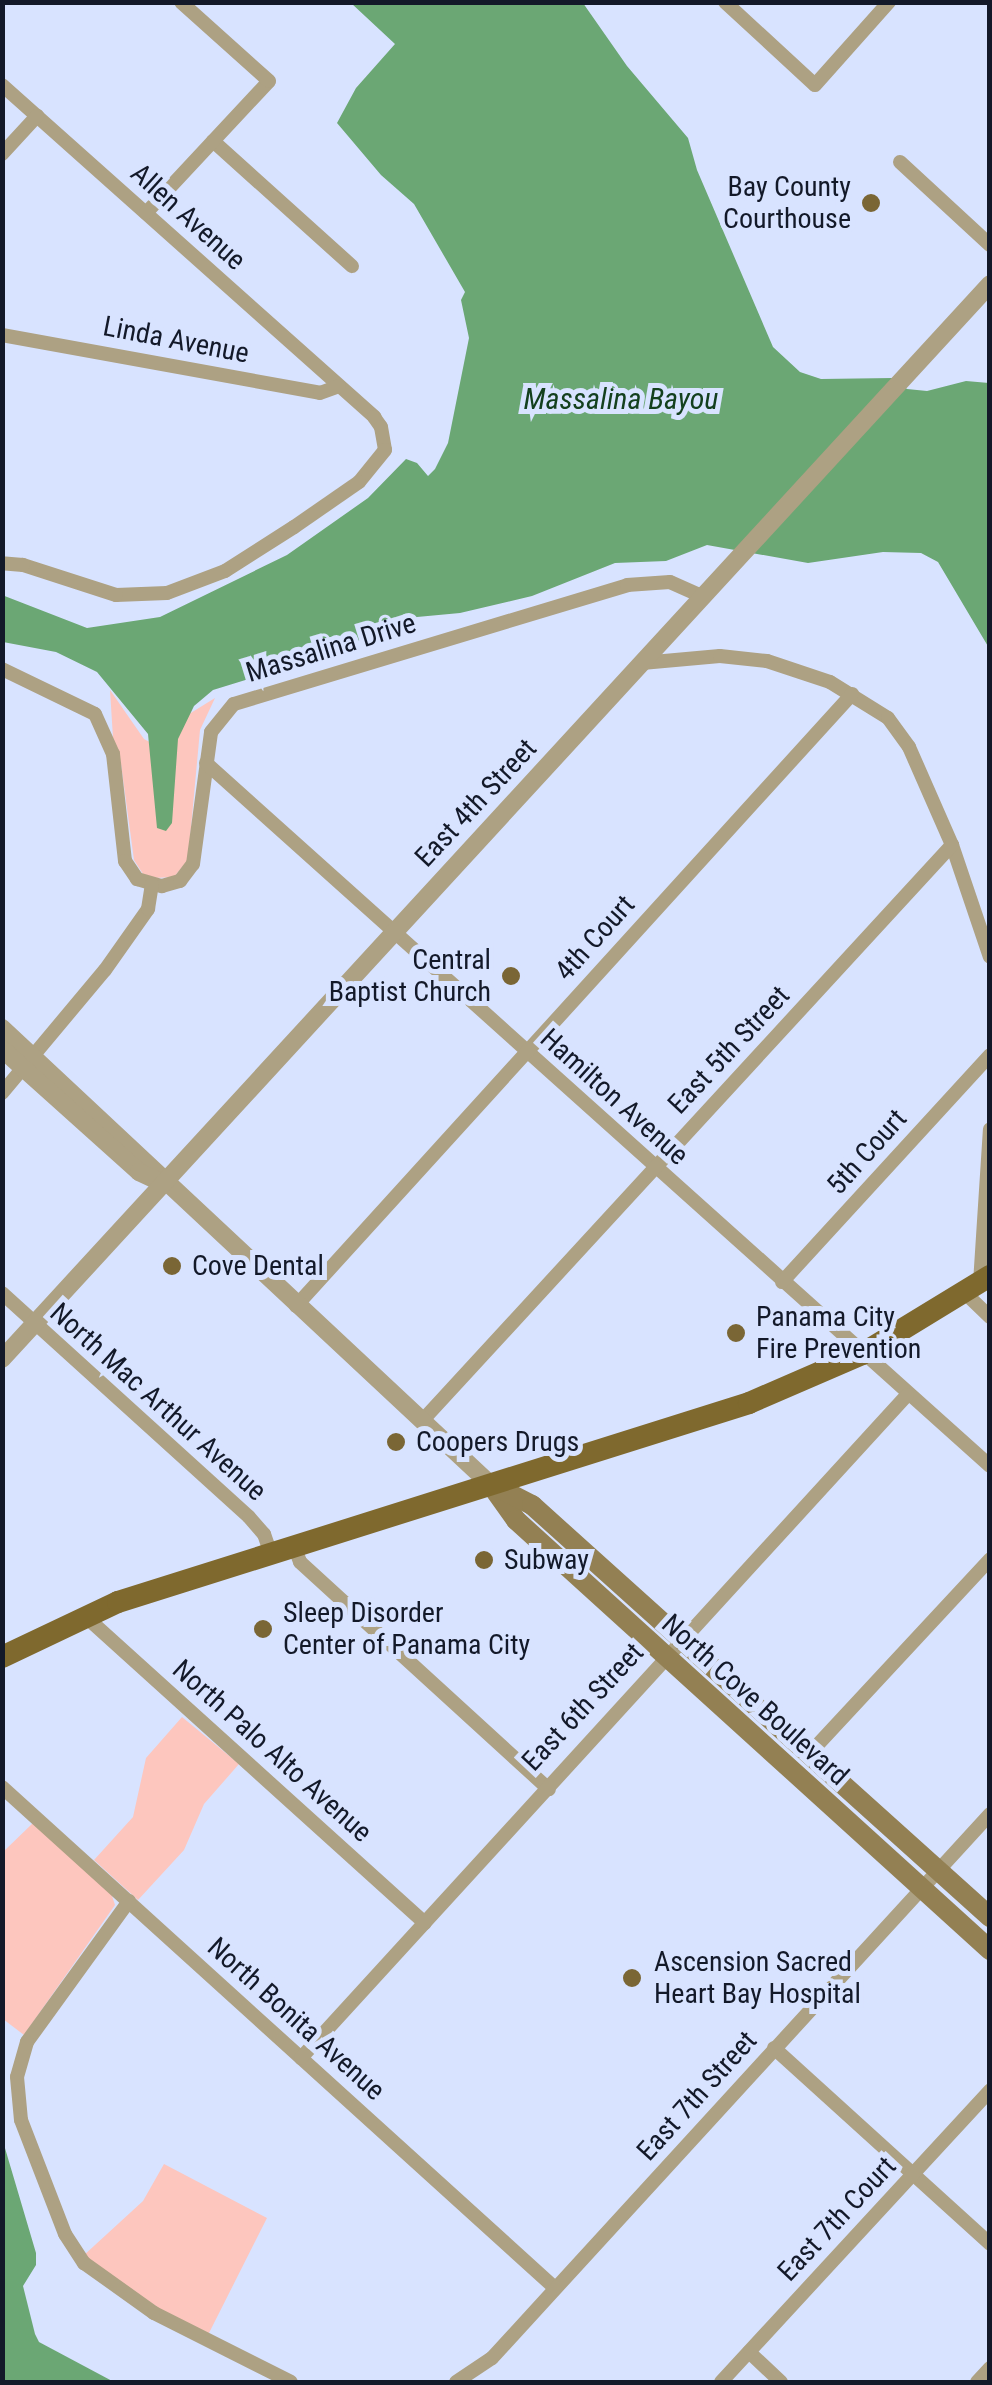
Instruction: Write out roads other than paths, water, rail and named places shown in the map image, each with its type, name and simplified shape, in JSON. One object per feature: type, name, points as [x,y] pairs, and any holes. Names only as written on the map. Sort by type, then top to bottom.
[{"type":"main road","points":[[2,1657],[84,1615],[739,1406],[862,1354],[978,1284]]},
{"type":"main road","name":"North Cove Boulevard","points":[[491,1484],[532,1505],[990,1918]]},
{"type":"main road","name":"North Cove Boulevard","points":[[491,1484],[516,1520],[990,1950]]},
{"type":"street","points":[[146,213],[269,80],[181,2]]},
{"type":"street","points":[[724,2],[815,84],[889,2]]},
{"type":"street","name":"Allen Avenue","points":[[2,86],[339,386]]},
{"type":"street","points":[[2,154],[37,116]]},
{"type":"street","points":[[213,141],[352,266]]},
{"type":"street","points":[[900,162],[990,245]]},
{"type":"street","name":"East 4th Street","points":[[2,1358],[990,284]]},
{"type":"street","name":"Linda Avenue","points":[[2,335],[320,394],[339,386]]},
{"type":"street","points":[[2,563],[23,565],[116,595],[151,597],[225,571],[360,482],[385,450],[381,428],[374,417],[339,386]]},
{"type":"street","name":"Massalina Drive","points":[[152,884],[180,881],[193,864],[211,732],[219,718],[253,696],[628,585],[670,582],[702,596]]},
{"type":"street","points":[[642,663],[747,657],[798,669],[880,711],[901,732],[952,845],[990,956]]},
{"type":"street","points":[[2,669],[95,714],[114,754],[125,861],[137,879],[152,884],[148,909],[2,1093]]},
{"type":"street","name":"4th Court","points":[[296,1306],[852,694]]},
{"type":"street","name":"Hamilton Avenue","points":[[206,763],[990,1466]]},
{"type":"street","name":"East 5th Street","points":[[422,1421],[952,845]]},
{"type":"street","name":"North Cove Boulevard","points":[[2,1028],[29,1063]]},
{"type":"street","name":"North Cove Boulevard","points":[[2,1049],[29,1063],[150,1161],[164,1183],[491,1484]]},
{"type":"street","name":"5th Court","points":[[782,1282],[990,1055]]},
{"type":"street","points":[[990,1129],[978,1284],[990,1317]]},
{"type":"street","name":"North Mac Arthur Avenue","points":[[2,1293],[248,1517],[264,1533],[271,1554]]},
{"type":"street","name":"East 6th Street","points":[[301,2058],[908,1395]]},
{"type":"street","points":[[294,1546],[300,1562],[549,1789]]},
{"type":"street","points":[[809,1754],[990,1559]]},
{"type":"street","name":"North Palo Alto Avenue","points":[[84,1615],[425,1924]]},
{"type":"street","name":"North Bonita Avenue","points":[[2,1787],[555,2288]]},
{"type":"street","name":"East 7th Street","points":[[456,2382],[482,2368],[990,1814]]},
{"type":"street","points":[[129,1902],[27,2042],[17,2078],[21,2120],[65,2234],[84,2263],[154,2313],[291,2382]]},
{"type":"street","points":[[774,2048],[990,2244]]},
{"type":"street","name":"East 7th Court","points":[[721,2382],[990,2090]]},
{"type":"street","points":[[749,2352],[781,2382]]},
{"type":"street","points":[[976,2382],[990,2368]]},
{"type":"water","name":"Massalina Bayou","points":[[351,3],[583,3],[627,66],[688,138],[697,170],[773,347],[800,372],[821,379],[893,378],[907,389],[927,391],[966,381],[989,383],[989,648],[938,562],[921,553],[883,552],[808,563],[707,545],[666,561],[615,563],[532,596],[460,613],[417,617],[311,660],[213,690],[194,706],[178,739],[172,823],[166,831],[157,828],[148,734],[97,672],[56,652],[3,642],[2,595],[87,628],[160,617],[287,555],[368,498],[406,459],[417,463],[428,476],[435,469],[448,443],[469,338],[461,300],[465,292],[414,204],[381,175],[337,123],[356,88],[395,44]]},
{"type":"water","points":[[2,2138],[36,2253],[36,2265],[23,2286],[35,2334],[39,2342],[114,2382],[3,2382]]},
{"type":"place","name":"Bay County Courthouse","points":[[871,203]]},
{"type":"place","name":"Central Baptist Church","points":[[511,976]]},
{"type":"place","name":"Cove Dental","points":[[172,1266]]},
{"type":"place","name":"Panama City Fire Prevention","points":[[736,1333]]},
{"type":"place","name":"Coopers Drugs","points":[[396,1442]]},
{"type":"place","name":"Subway","points":[[484,1560]]},
{"type":"place","name":"Sleep Disorder Center of Panama City","points":[[263,1629]]},
{"type":"place","name":"Ascension Sacred Heart Bay Hospital","points":[[632,1978]]}]
